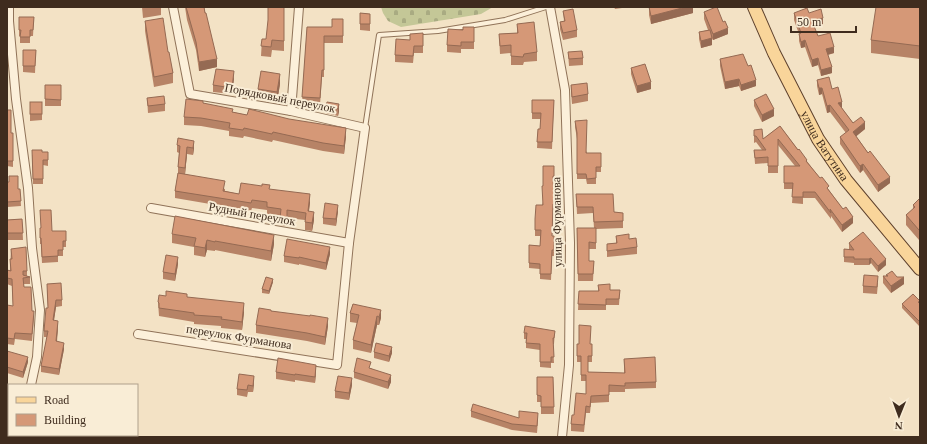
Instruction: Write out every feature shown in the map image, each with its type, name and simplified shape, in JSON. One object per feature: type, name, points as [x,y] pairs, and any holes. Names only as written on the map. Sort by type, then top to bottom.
[{"type":"main road","name":"улица Ватутина","points":[[754,7],[774,53],[818,139],[846,180],[920,270]]},
{"type":"street","points":[[9,7],[8,21],[16,99],[28,188],[32,248],[40,310],[37,357],[31,384]]},
{"type":"street","name":"Порядковый переулок","points":[[173,7],[190,94],[291,111],[364,128]]},
{"type":"street","points":[[291,111],[299,7]]},
{"type":"street","name":"улица Фурманова","points":[[550,7],[565,90],[570,235],[569,365],[562,437]]},
{"type":"street","points":[[349,243],[364,128]]},
{"type":"street","name":"Рудный переулок","points":[[151,208],[349,243]]},
{"type":"street","name":"переулок Фурманова","points":[[138,334],[336,365],[349,243]]},
{"type":"lane","points":[[364,128],[379,35],[438,31],[505,20],[546,7]]},
{"type":"green space","points":[[381,7],[493,7],[481,14],[401,27],[388,21]]},
{"type":"building","points":[[186,7],[204,7],[217,59],[199,62],[196,42]]},
{"type":"building","points":[[268,7],[284,7],[284,41],[272,40],[271,47],[261,46],[262,39],[266,39]]},
{"type":"building","points":[[649,7],[686,7],[651,16]]},
{"type":"building","points":[[716,7],[723,22],[725,21],[728,28],[713,34],[704,12]]},
{"type":"building","points":[[876,7],[920,7],[920,46],[871,40]]},
{"type":"building","points":[[807,8],[809,13],[821,9],[823,18],[812,21],[818,36],[830,33],[834,47],[826,49],[832,67],[821,70],[818,58],[812,60],[805,40],[801,42],[799,34],[801,33],[794,13]]},
{"type":"building","points":[[573,9],[577,30],[563,33],[560,22],[565,21],[563,11]]},
{"type":"building","points":[[360,13],[370,14],[370,24],[360,24]]},
{"type":"building","points":[[19,17],[34,17],[33,30],[30,30],[30,37],[20,37],[21,30],[19,30]]},
{"type":"building","points":[[163,18],[173,73],[154,77],[145,21]]},
{"type":"building","points":[[332,19],[343,19],[343,36],[324,36],[324,70],[322,70],[320,98],[302,97],[307,27],[332,27]]},
{"type":"building","points":[[534,22],[537,52],[524,54],[523,57],[511,56],[511,45],[500,46],[499,34],[518,33],[517,24]]},
{"type":"building","points":[[463,27],[474,27],[474,42],[461,42],[461,46],[447,45],[448,29],[463,30]]},
{"type":"building","points":[[710,30],[712,38],[701,41],[699,32]]},
{"type":"building","points":[[423,33],[423,46],[414,46],[413,56],[395,55],[396,39],[410,40],[410,34]]},
{"type":"building","points":[[23,50],[36,50],[35,66],[23,66]]},
{"type":"building","points":[[582,51],[583,58],[569,59],[568,52]]},
{"type":"building","points":[[743,54],[748,66],[751,65],[756,80],[741,85],[739,79],[725,82],[720,59]]},
{"type":"building","points":[[645,64],[651,82],[637,86],[631,68]]},
{"type":"building","points":[[216,69],[234,71],[232,88],[213,85]]},
{"type":"building","points":[[261,71],[280,74],[277,92],[258,89]]},
{"type":"building","points":[[829,77],[832,89],[838,87],[842,102],[838,103],[853,123],[861,117],[865,122],[853,132],[868,153],[870,151],[890,177],[878,185],[863,164],[860,166],[840,137],[849,130],[830,105],[827,106],[822,88],[819,88],[817,80]]},
{"type":"building","points":[[587,83],[588,94],[572,97],[571,85]]},
{"type":"building","points":[[45,85],[61,85],[61,100],[45,99]]},
{"type":"building","points":[[766,94],[774,109],[762,115],[754,100]]},
{"type":"building","points":[[164,96],[165,104],[148,106],[147,98]]},
{"type":"building","points":[[186,99],[203,101],[203,103],[233,109],[232,112],[247,115],[249,109],[289,119],[346,128],[344,146],[273,132],[272,134],[244,128],[243,130],[229,128],[230,123],[201,118],[184,117]]},
{"type":"building","points":[[532,100],[554,100],[552,142],[537,142],[541,113],[532,113]]},
{"type":"building","points":[[30,102],[42,102],[42,114],[30,114]]},
{"type":"building","points":[[327,102],[339,104],[338,109],[326,107]]},
{"type":"building","points":[[7,110],[11,110],[13,161],[7,161]]},
{"type":"building","points":[[587,120],[586,153],[601,153],[601,167],[596,167],[596,178],[587,179],[586,174],[577,174],[577,133],[575,121]]},
{"type":"building","points":[[780,126],[798,150],[799,149],[807,160],[806,161],[820,178],[822,177],[829,186],[827,188],[843,209],[846,207],[853,217],[842,225],[815,192],[803,192],[803,197],[792,197],[793,183],[784,183],[784,166],[800,166],[778,139],[778,166],[768,166],[768,157],[755,158],[754,150],[766,150],[756,136],[754,136],[754,130],[762,129],[763,139]]},
{"type":"building","points":[[178,138],[194,141],[193,148],[187,147],[185,168],[178,167],[180,146],[177,145]]},
{"type":"building","points":[[32,150],[42,150],[42,152],[48,152],[48,160],[43,160],[43,179],[33,179]]},
{"type":"building","points":[[543,166],[554,166],[552,236],[554,236],[554,250],[552,250],[551,274],[540,274],[540,264],[529,263],[529,245],[540,246],[541,230],[535,230],[535,219],[536,205],[543,205]]},
{"type":"building","points":[[178,173],[225,181],[223,191],[239,194],[241,183],[262,186],[262,184],[270,185],[269,189],[310,194],[308,211],[314,212],[312,223],[305,222],[306,213],[287,210],[287,219],[280,218],[281,209],[267,207],[267,202],[252,200],[251,203],[175,191]]},
{"type":"building","points":[[9,176],[18,176],[18,189],[20,189],[21,201],[7,202],[7,182],[9,182]]},
{"type":"building","points":[[576,194],[613,194],[614,212],[623,213],[623,221],[594,222],[593,207],[577,207]]},
{"type":"building","points":[[920,198],[919,230],[906,215],[915,207],[913,205]]},
{"type":"building","points":[[325,203],[338,205],[336,219],[323,218]]},
{"type":"building","points":[[40,210],[51,210],[52,231],[66,231],[66,241],[63,241],[63,250],[58,250],[58,256],[42,257]]},
{"type":"building","points":[[175,216],[274,235],[271,251],[207,240],[205,248],[194,246],[196,238],[172,234]]},
{"type":"building","points":[[22,219],[23,233],[7,233],[7,220]]},
{"type":"building","points":[[577,228],[596,228],[596,243],[589,242],[589,261],[594,261],[593,274],[578,274]]},
{"type":"building","points":[[863,232],[886,259],[878,266],[871,258],[854,259],[854,257],[844,257],[844,249],[854,250],[849,243]]},
{"type":"building","points":[[629,234],[629,239],[636,238],[637,247],[607,251],[607,244],[617,243],[616,236]]},
{"type":"building","points":[[287,239],[330,247],[326,263],[299,257],[284,256]]},
{"type":"building","points":[[26,247],[27,271],[23,271],[23,275],[30,277],[23,278],[24,287],[31,287],[32,311],[34,311],[32,334],[15,333],[14,339],[7,338],[7,305],[13,306],[12,279],[7,278],[7,270],[11,271],[11,249]]},
{"type":"building","points":[[166,255],[178,257],[175,274],[163,272]]},
{"type":"building","points":[[892,271],[897,277],[904,277],[891,286],[883,276],[888,276],[886,275]]},
{"type":"building","points":[[864,275],[878,276],[877,287],[863,286]]},
{"type":"building","points":[[266,277],[273,279],[269,291],[262,289]]},
{"type":"building","points":[[61,283],[62,300],[56,300],[53,320],[58,321],[56,341],[64,343],[59,369],[41,366],[48,331],[44,331],[46,308],[48,308],[47,284]]},
{"type":"building","points":[[610,284],[610,290],[620,290],[619,299],[606,299],[606,305],[578,304],[579,291],[599,291],[598,285]]},
{"type":"building","points":[[166,291],[187,294],[187,297],[244,303],[242,322],[221,319],[222,317],[194,315],[194,313],[159,308],[159,295],[166,296]]},
{"type":"building","points":[[913,294],[920,301],[918,302],[920,304],[920,322],[902,304]]},
{"type":"building","points":[[353,304],[381,310],[379,317],[377,316],[371,345],[353,340],[359,315],[350,313]]},
{"type":"building","points":[[259,308],[271,311],[328,318],[325,337],[256,325]]},
{"type":"building","points":[[579,325],[591,326],[590,344],[592,344],[592,356],[588,356],[588,372],[625,373],[624,359],[655,357],[656,382],[625,383],[625,386],[609,385],[609,395],[591,396],[590,407],[586,406],[584,425],[571,424],[572,415],[574,415],[576,393],[586,394],[586,375],[581,375],[581,356],[577,356],[577,344],[579,344]]},
{"type":"building","points":[[525,326],[555,331],[553,338],[554,357],[551,357],[551,362],[540,362],[540,344],[526,343],[527,333],[524,333]]},
{"type":"building","points":[[376,343],[392,347],[389,356],[374,352]]},
{"type":"building","points":[[7,351],[28,357],[23,372],[7,367]]},
{"type":"building","points":[[278,358],[316,365],[315,377],[276,372]]},
{"type":"building","points":[[357,358],[371,362],[369,368],[391,375],[388,382],[354,372]]},
{"type":"building","points":[[239,374],[254,376],[253,386],[248,385],[247,390],[237,389]]},
{"type":"building","points":[[338,376],[352,378],[349,393],[335,391]]},
{"type":"building","points":[[537,377],[553,377],[554,407],[541,407],[541,396],[537,395]]},
{"type":"building","points":[[7,393],[8,436],[7,437]]},
{"type":"building","points":[[473,404],[519,418],[519,411],[538,413],[537,426],[512,424],[471,411]]}]
